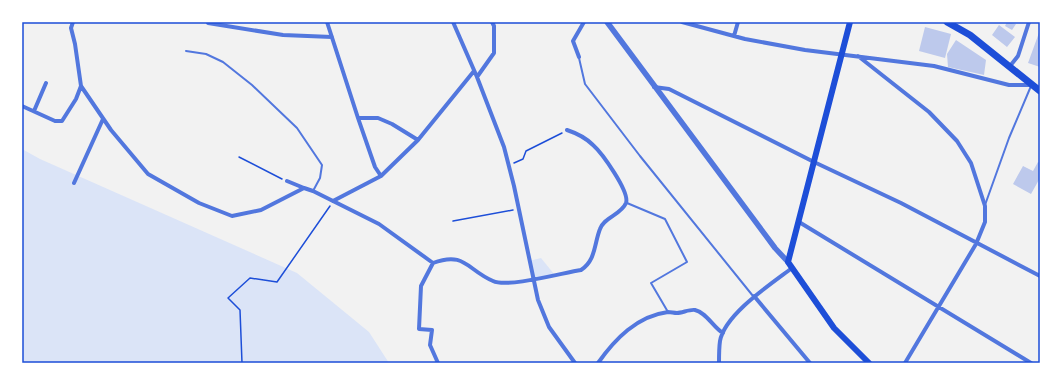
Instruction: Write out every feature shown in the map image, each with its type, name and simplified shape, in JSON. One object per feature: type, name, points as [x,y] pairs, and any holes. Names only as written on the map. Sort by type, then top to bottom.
[{"type":"main road","points":[[850,22],[788,262],[834,328],[869,363]]},
{"type":"main road","points":[[947,22],[970,35],[1040,91]]},
{"type":"street","points":[[73,22],[71,28],[75,44],[81,86],[103,119],[148,174],[199,203],[232,216],[261,210],[304,188]]},
{"type":"street","points":[[208,22],[208,24],[264,33],[332,37]]},
{"type":"street","points":[[327,22],[358,118],[375,166],[381,176]]},
{"type":"street","points":[[453,22],[477,77],[504,147],[538,300],[549,326],[576,363]]},
{"type":"street","points":[[579,56],[573,41],[584,22]]},
{"type":"street","points":[[607,22],[775,248],[788,262]]},
{"type":"street","points":[[682,22],[734,36],[805,50],[842,53],[934,66],[1009,85],[1032,85]]},
{"type":"street","points":[[734,36],[738,22]]},
{"type":"street","points":[[1010,66],[1018,56],[1029,22]]},
{"type":"street","points":[[477,77],[494,53],[493,23]]},
{"type":"street","points":[[858,56],[930,112],[957,141],[971,163],[985,206],[985,222],[976,244],[905,363]]},
{"type":"street","points":[[333,201],[381,176],[418,140],[474,71]]},
{"type":"street","points":[[34,111],[46,83]]},
{"type":"street","points":[[22,106],[55,121],[62,121],[76,99],[81,86]]},
{"type":"street","points":[[654,87],[669,89],[814,162],[901,203],[976,244],[1040,276]]},
{"type":"street","points":[[358,118],[378,118],[392,124],[418,140]]},
{"type":"street","points":[[74,183],[103,119]]},
{"type":"street","points":[[438,363],[430,345],[432,330],[419,329],[421,286],[433,263],[445,258],[456,258],[494,282],[507,283],[581,270],[588,266],[594,253],[600,229],[604,223],[622,209],[626,203],[626,195],[605,158],[592,144],[576,133],[567,130]]},
{"type":"street","points":[[287,181],[313,191],[380,224],[433,263]]},
{"type":"street","points":[[799,222],[1031,363]]},
{"type":"street","points":[[719,363],[720,341],[728,322],[754,296],[792,268]]},
{"type":"street","points":[[754,296],[810,363]]},
{"type":"street","points":[[598,363],[611,345],[629,329],[642,320],[668,312],[674,313],[694,309],[702,314],[723,333]]},
{"type":"lane","points":[[186,50],[206,54],[223,62],[252,85],[297,128],[322,165],[320,178],[313,191]]},
{"type":"lane","points":[[579,56],[585,84],[640,156],[754,296]]},
{"type":"lane","points":[[985,206],[1009,138],[1032,85]]},
{"type":"lane","points":[[626,203],[665,219],[687,262],[651,283],[668,312]]},
{"type":"path","points":[[509,166],[523,159],[526,151],[567,130]]},
{"type":"path","points":[[239,157],[287,181]]},
{"type":"path","points":[[242,363],[240,310],[228,298],[250,278],[277,282],[333,201]]},
{"type":"path","points":[[453,221],[519,209]]},
{"type":"shaded area","points":[[22,149],[40,159],[297,273],[369,332],[389,363],[22,363]]},
{"type":"shaded area","points":[[541,258],[554,274],[533,279],[529,261]]},
{"type":"building","points":[[1007,22],[1016,24],[1012,30],[1005,26]]},
{"type":"building","points":[[999,25],[1015,37],[1007,47],[992,35]]},
{"type":"building","points":[[925,27],[951,34],[945,58],[919,51]]},
{"type":"building","points":[[1040,30],[1040,67],[1028,63]]},
{"type":"building","points":[[956,40],[986,60],[984,75],[948,67],[947,54]]},
{"type":"building","points":[[1038,162],[1040,163],[1040,178],[1031,194],[1013,184],[1023,166],[1033,171]]}]
